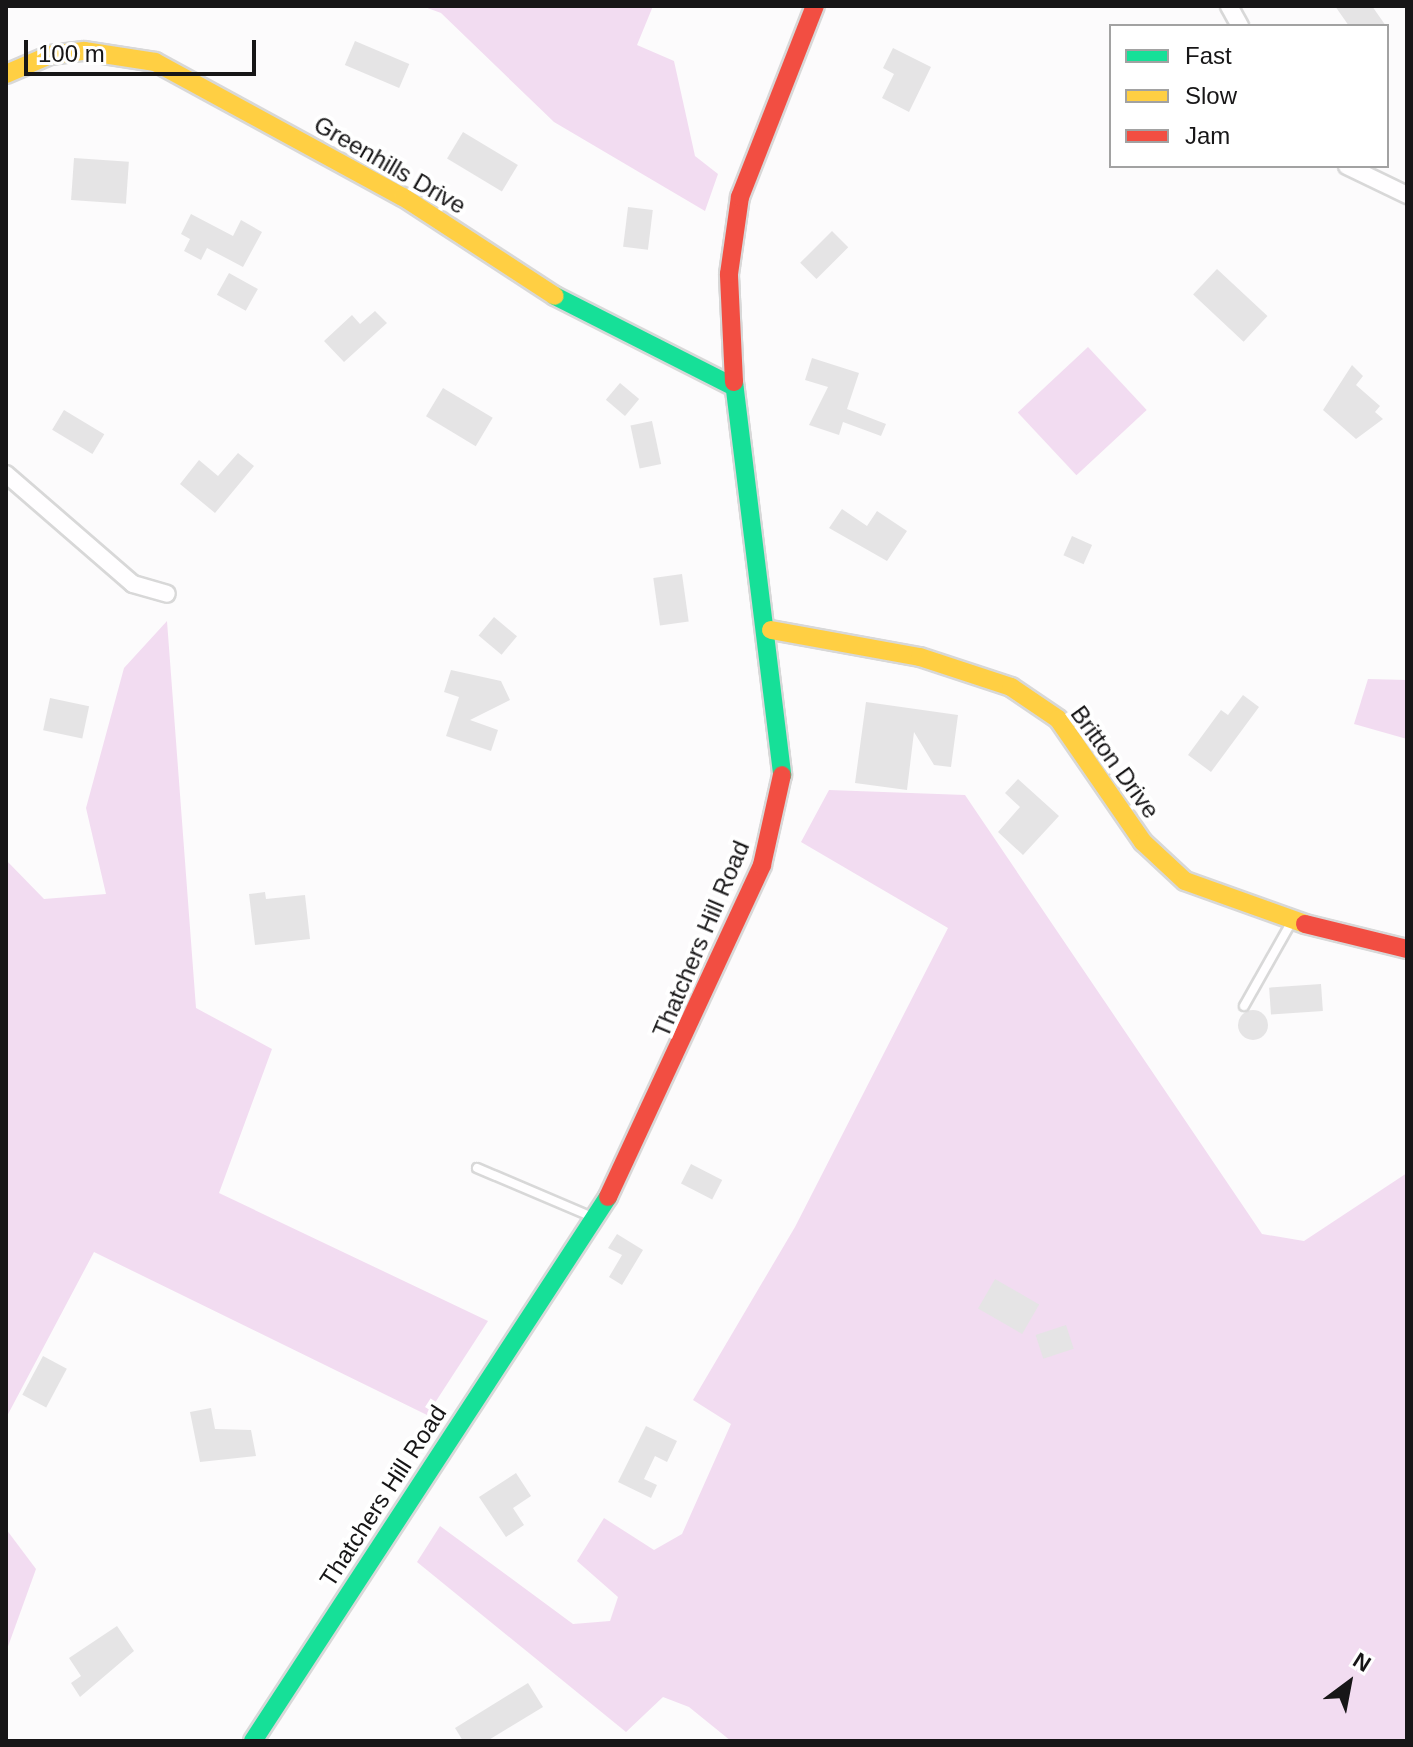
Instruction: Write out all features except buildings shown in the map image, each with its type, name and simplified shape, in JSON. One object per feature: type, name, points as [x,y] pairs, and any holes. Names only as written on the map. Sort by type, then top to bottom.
[{"type":"street","name":"Thatchers Hill Road","points":[[253,1741],[595,1218],[762,865],[783,778],[771,630],[734,387],[728,300],[740,197],[815,6]]},
{"type":"street","points":[[1229,6],[1239,24]]},
{"type":"street","name":"Greenhills Drive","points":[[6,74],[50,55],[84,51],[155,62],[403,197],[596,322],[734,387]]},
{"type":"street","points":[[1351,168],[1407,195]]},
{"type":"street","points":[[6,474],[133,584],[167,594]]},
{"type":"street","name":"Britton Drive","points":[[771,630],[920,657],[1011,687],[1058,719],[1162,862],[1210,895],[1291,922],[1407,949]]},
{"type":"lane","points":[[1244,1006],[1291,922]]},
{"type":"lane","points":[[477,1168],[595,1218]]},
{"type":"shaded area","points":[[422,6],[653,6],[637,45],[674,61],[695,156],[718,174],[705,211],[554,122],[441,13]]},
{"type":"shaded area","points":[[1088,347],[1147,410],[1076,475],[1018,412]]},
{"type":"shaded area","points":[[167,621],[196,1008],[272,1049],[219,1193],[488,1321],[427,1415],[94,1252],[6,1418],[6,860],[44,899],[106,894],[86,808],[124,668]]},
{"type":"shaded area","points":[[1368,679],[1407,680],[1407,739],[1354,724]]},
{"type":"shaded area","points":[[829,790],[965,795],[1262,1234],[1304,1241],[1407,1173],[1407,1741],[731,1741],[689,1707],[663,1697],[626,1732],[417,1562],[440,1526],[573,1624],[610,1621],[618,1597],[577,1561],[604,1518],[654,1550],[682,1534],[731,1424],[693,1400],[795,1227],[948,928],[801,842]]},
{"type":"shaded area","points":[[6,1529],[36,1569],[6,1652]]},
{"type":"traffic: fast","points":[[555,296],[734,387]]},
{"type":"traffic: fast","points":[[734,382],[782,775]]},
{"type":"traffic: fast","points":[[253,1741],[608,1197]]},
{"type":"traffic: slow","points":[[6,74],[50,55],[84,51],[155,62],[403,197],[555,296]]},
{"type":"traffic: slow","points":[[771,630],[920,657],[1011,687],[1058,719],[1143,842],[1185,881],[1305,924]]},
{"type":"traffic: jam","points":[[734,382],[729,274],[740,197],[815,6]]},
{"type":"traffic: jam","points":[[608,1197],[762,865],[782,775]]},
{"type":"traffic: jam","points":[[1305,924],[1407,949]]}]
